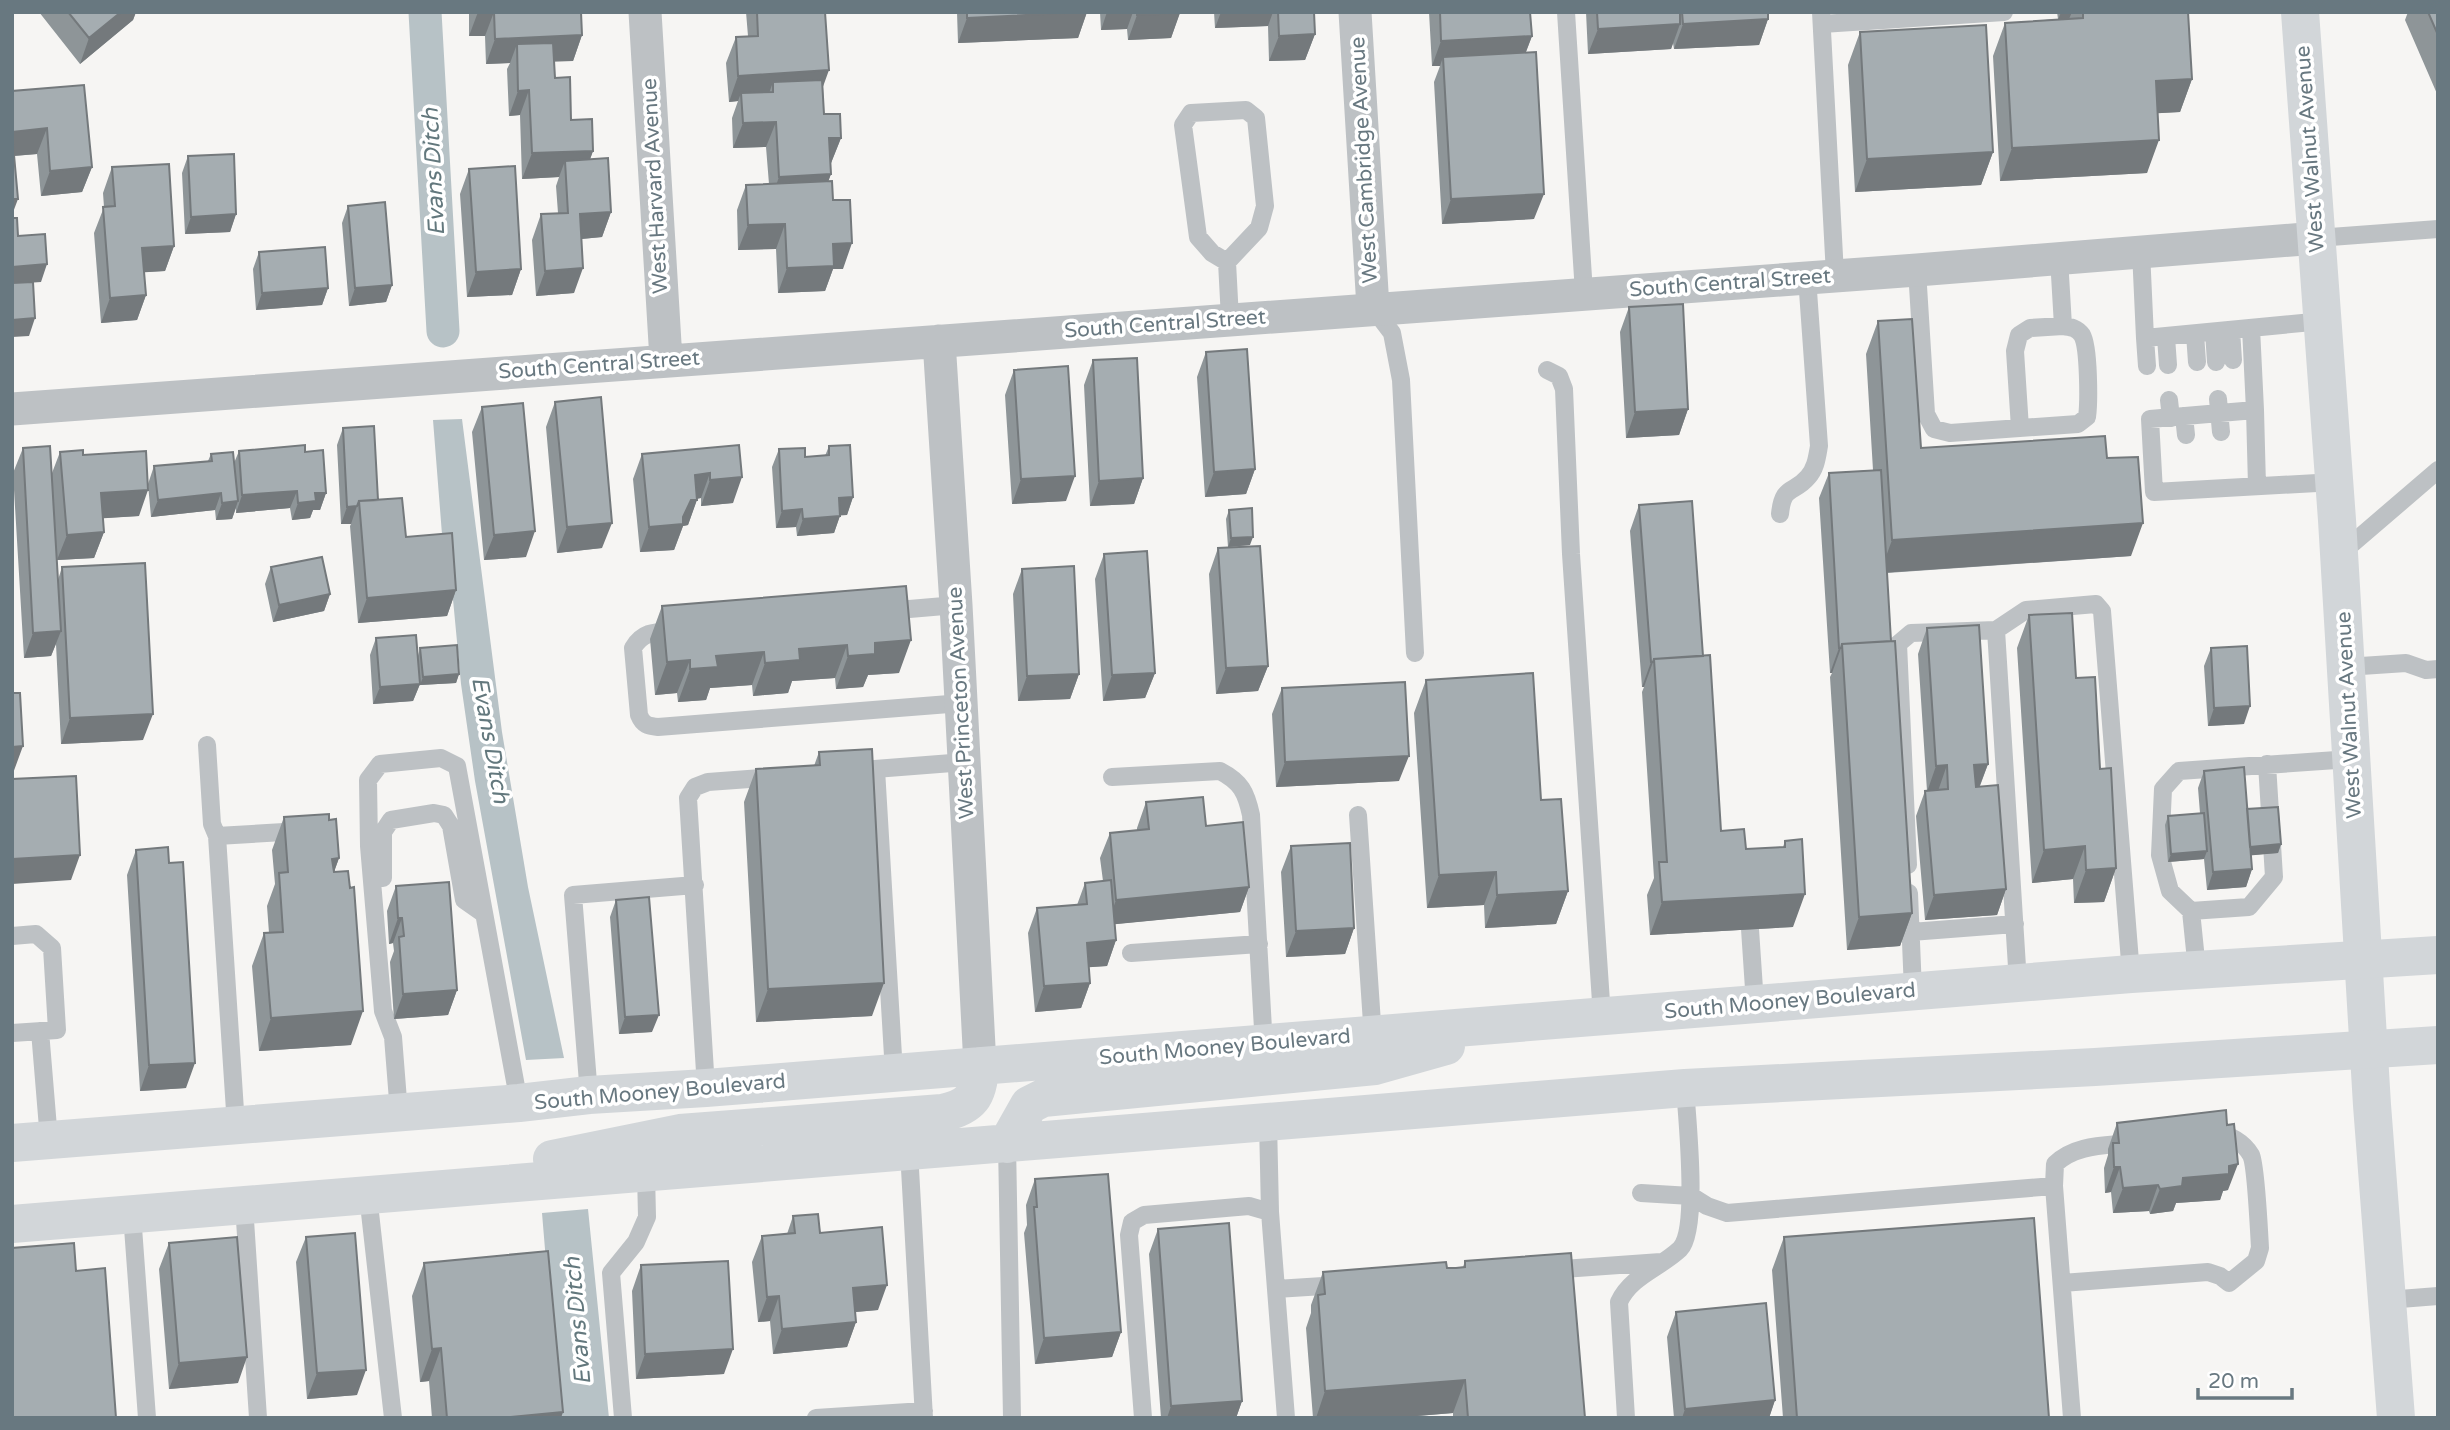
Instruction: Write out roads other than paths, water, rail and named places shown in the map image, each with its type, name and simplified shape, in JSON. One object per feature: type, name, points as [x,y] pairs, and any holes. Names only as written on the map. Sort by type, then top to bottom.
[{"type":"main road","name":"West Walnut Avenue","points":[[2300,12],[2335,482],[2363,959],[2396,1418]]},
{"type":"main road","name":"South Mooney Boulevard","points":[[30,1142],[519,1103],[589,1095],[980,1066],[1266,1059],[1374,1050],[1529,1022],[2131,974],[2438,955]]},
{"type":"main road","points":[[12,1224],[1685,1088],[2095,1067],[2438,1045]]},
{"type":"main road","points":[[1007,1143],[1029,1105],[1043,1098],[1266,1059]]},
{"type":"main road","points":[[381,1194],[680,1133],[959,1110],[975,1096],[980,1066]]},
{"type":"street","name":"West Harvard Avenue","points":[[645,12],[666,360]]},
{"type":"street","name":"West Cambridge Avenue","points":[[1355,12],[1373,308]]},
{"type":"street","name":"South Central Street","points":[[12,408],[1917,270],[2317,238]]},
{"type":"street","name":"West Princeton Avenue","points":[[939,341],[962,703],[980,1066]]},
{"type":"lane","points":[[1566,12],[1584,293]]},
{"type":"lane","points":[[1780,514],[1786,491],[1807,479],[1816,465],[1819,446],[1822,18],[2004,12]]},
{"type":"lane","points":[[1227,262],[1212,253],[1198,237],[1183,125],[1191,113],[1245,110],[1256,118],[1265,206],[1259,228],[1227,262],[1230,319]]},
{"type":"lane","points":[[2317,238],[2438,229]]},
{"type":"lane","points":[[2141,251],[2147,366]]},
{"type":"lane","points":[[2059,258],[2063,326]]},
{"type":"lane","points":[[1917,270],[1926,414],[1934,429],[1950,433],[2078,424],[2087,417],[2089,405],[2082,335],[2074,327],[2063,326],[2030,328],[2018,335],[2015,351],[2020,428]]},
{"type":"lane","points":[[1373,308],[1392,333],[1401,380],[1415,653]]},
{"type":"lane","points":[[2145,338],[2323,321]]},
{"type":"lane","points":[[2251,328],[2257,486]]},
{"type":"lane","points":[[2222,331],[2224,361]]},
{"type":"lane","points":[[2195,334],[2197,362]]},
{"type":"lane","points":[[2166,337],[2168,365]]},
{"type":"lane","points":[[1546,370],[1559,376],[1564,389],[1571,554],[1602,1017]]},
{"type":"lane","points":[[2255,410],[2227,406],[2185,414],[2150,410],[2154,492],[2189,482],[2224,480],[2257,486],[2335,482]]},
{"type":"lane","points":[[2221,432],[2227,406]]},
{"type":"lane","points":[[2339,555],[2438,470]]},
{"type":"lane","points":[[1913,991],[1898,644],[1911,633],[1996,630],[2026,610],[2096,604],[2102,611],[2131,974]]},
{"type":"lane","points":[[874,612],[956,605]]},
{"type":"lane","points":[[696,629],[645,635],[633,648],[639,715],[642,722],[648,726],[962,703]]},
{"type":"lane","points":[[1996,630],[2018,983]]},
{"type":"lane","points":[[2346,667],[2406,663],[2426,670],[2438,669]]},
{"type":"lane","points":[[207,745],[212,824],[217,836],[236,1126]]},
{"type":"lane","points":[[393,1039],[383,1011],[369,846],[368,780],[380,764],[441,758],[457,766],[519,1103]]},
{"type":"lane","points":[[2197,970],[2191,911],[2170,891],[2160,855],[2163,789],[2179,771],[2351,758]]},
{"type":"lane","points":[[837,772],[965,762]]},
{"type":"lane","points":[[2191,911],[2249,907],[2274,877],[2267,764]]},
{"type":"lane","points":[[876,769],[894,1073]]},
{"type":"lane","points":[[1112,777],[1220,771],[1236,779],[1247,797],[1251,815],[1266,1059]]},
{"type":"lane","points":[[706,1088],[688,798],[695,787],[708,782],[799,775]]},
{"type":"lane","points":[[399,1113],[382,859],[383,832],[391,820],[434,813],[444,815],[451,826],[464,900],[484,914]]},
{"type":"lane","points":[[1358,815],[1374,1050]]},
{"type":"lane","points":[[217,836],[320,830]]},
{"type":"lane","points":[[589,1095],[573,895],[695,885]]},
{"type":"lane","points":[[1911,932],[2015,924]]},
{"type":"lane","points":[[1750,929],[1755,1004]]},
{"type":"lane","points":[[12,936],[36,934],[52,948],[57,1030],[12,1033]]},
{"type":"lane","points":[[1131,953],[1259,944]]},
{"type":"lane","points":[[30,1142],[40,1031]]},
{"type":"lane","points":[[1626,1418],[1619,1302],[1625,1289],[1681,1248],[1687,1236],[1691,1196],[1685,1088]]},
{"type":"lane","points":[[1268,1122],[1270,1212],[1286,1418]]},
{"type":"lane","points":[[2062,1283],[2208,1272],[2229,1283],[2256,1261],[2260,1248],[2252,1157],[2241,1143],[2224,1134],[2193,1137]]},
{"type":"lane","points":[[2072,1418],[2054,1186],[2056,1164],[2065,1155],[2086,1147],[2153,1141]]},
{"type":"lane","points":[[1007,1143],[1012,1418]]},
{"type":"lane","points":[[816,1418],[924,1414],[909,1151]]},
{"type":"lane","points":[[623,1418],[611,1273],[636,1242],[647,1217],[646,1172]]},
{"type":"lane","points":[[1641,1193],[1691,1196],[1707,1206],[1727,1213],[2054,1186]]},
{"type":"lane","points":[[381,1194],[393,1418]]},
{"type":"lane","points":[[244,1205],[258,1418]]},
{"type":"lane","points":[[1143,1418],[1129,1235],[1132,1222],[1144,1215],[1249,1206],[1270,1212]]},
{"type":"lane","points":[[132,1214],[146,1418]]},
{"type":"lane","points":[[1537,1270],[1661,1262]]},
{"type":"lane","points":[[1276,1289],[1359,1283]]},
{"type":"lane","points":[[2387,1300],[2438,1296]]},
{"type":"water","points":[[462,419],[502,732],[528,887],[564,1058],[526,1060],[475,781],[461,684],[449,557],[443,547],[433,420]]},
{"type":"water","points":[[588,1209],[609,1418],[559,1418],[542,1213]]},
{"type":"waterway","name":"Evans Ditch","points":[[425,12],[443,331]]}]
